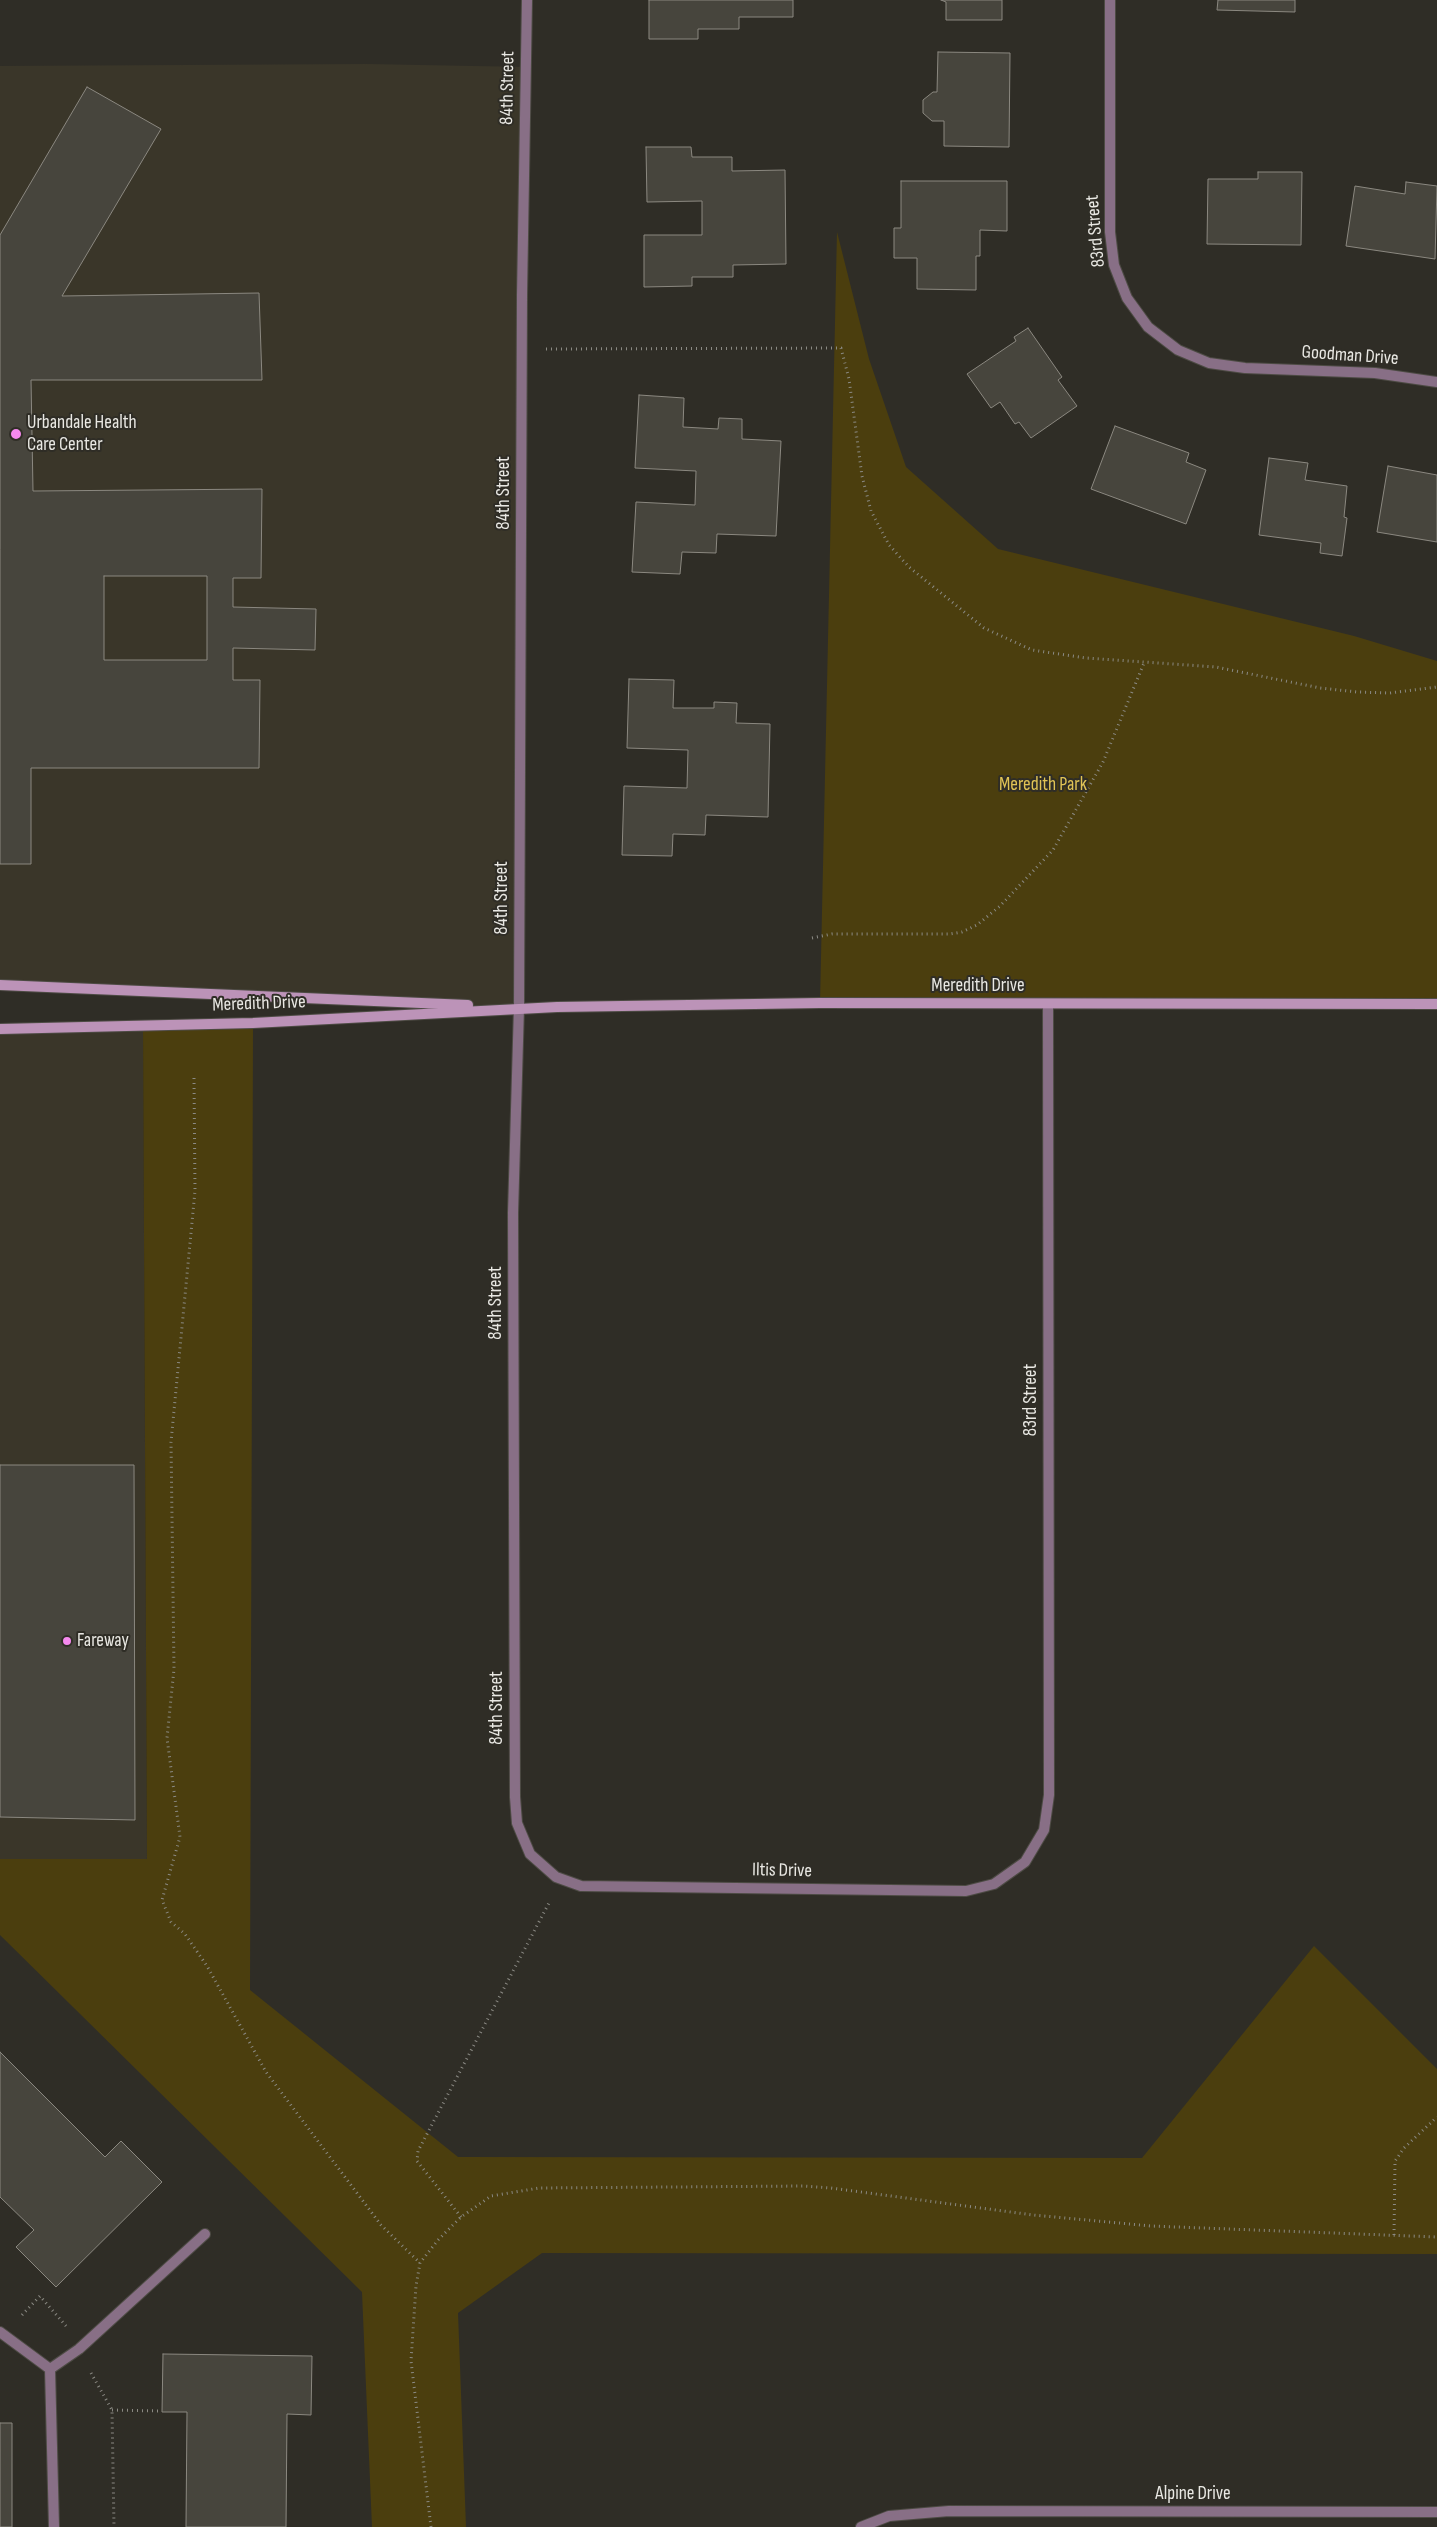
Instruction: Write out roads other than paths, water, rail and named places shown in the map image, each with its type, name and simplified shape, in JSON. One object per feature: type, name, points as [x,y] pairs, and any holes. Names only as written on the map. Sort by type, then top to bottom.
[{"type":"main road","name":"Meredith Drive","points":[[0,985],[519,1007]]},
{"type":"main road","name":"Meredith Drive","points":[[0,1029],[253,1022],[519,1007],[820,1003],[1437,1004]]},
{"type":"street","name":"84th Street","points":[[515,1797],[513,1213],[519,1007],[522,348],[527,0]]},
{"type":"street","name":"83rd Street","points":[[1110,0],[1110,232],[1114,265],[1126,298],[1148,327],[1178,350],[1209,363],[1260,368]]},
{"type":"street","name":"Goodman Drive","points":[[1260,368],[1375,374],[1437,382]]},
{"type":"street","name":"83rd Street","points":[[1048,1004],[1049,1796]]},
{"type":"street","name":"Iltis Drive","points":[[515,1797],[517,1823],[530,1854],[561,1879],[581,1886],[966,1891],[994,1884],[1025,1862],[1044,1830],[1049,1796]]},
{"type":"street","points":[[50,2369],[79,2349],[205,2234]]},
{"type":"street","points":[[2,2333],[50,2369]]},
{"type":"street","points":[[50,2369],[54,2527]]},
{"type":"street","name":"Alpine Drive","points":[[861,2527],[889,2516],[949,2511],[1437,2512]]},
{"type":"place","name":"Urbandale Health Care Center","points":[[16,434]]},
{"type":"place","name":"Fareway","points":[[67,1641]]},
{"type":"park label","name":"Meredith Park","points":[[1043,785]]}]
